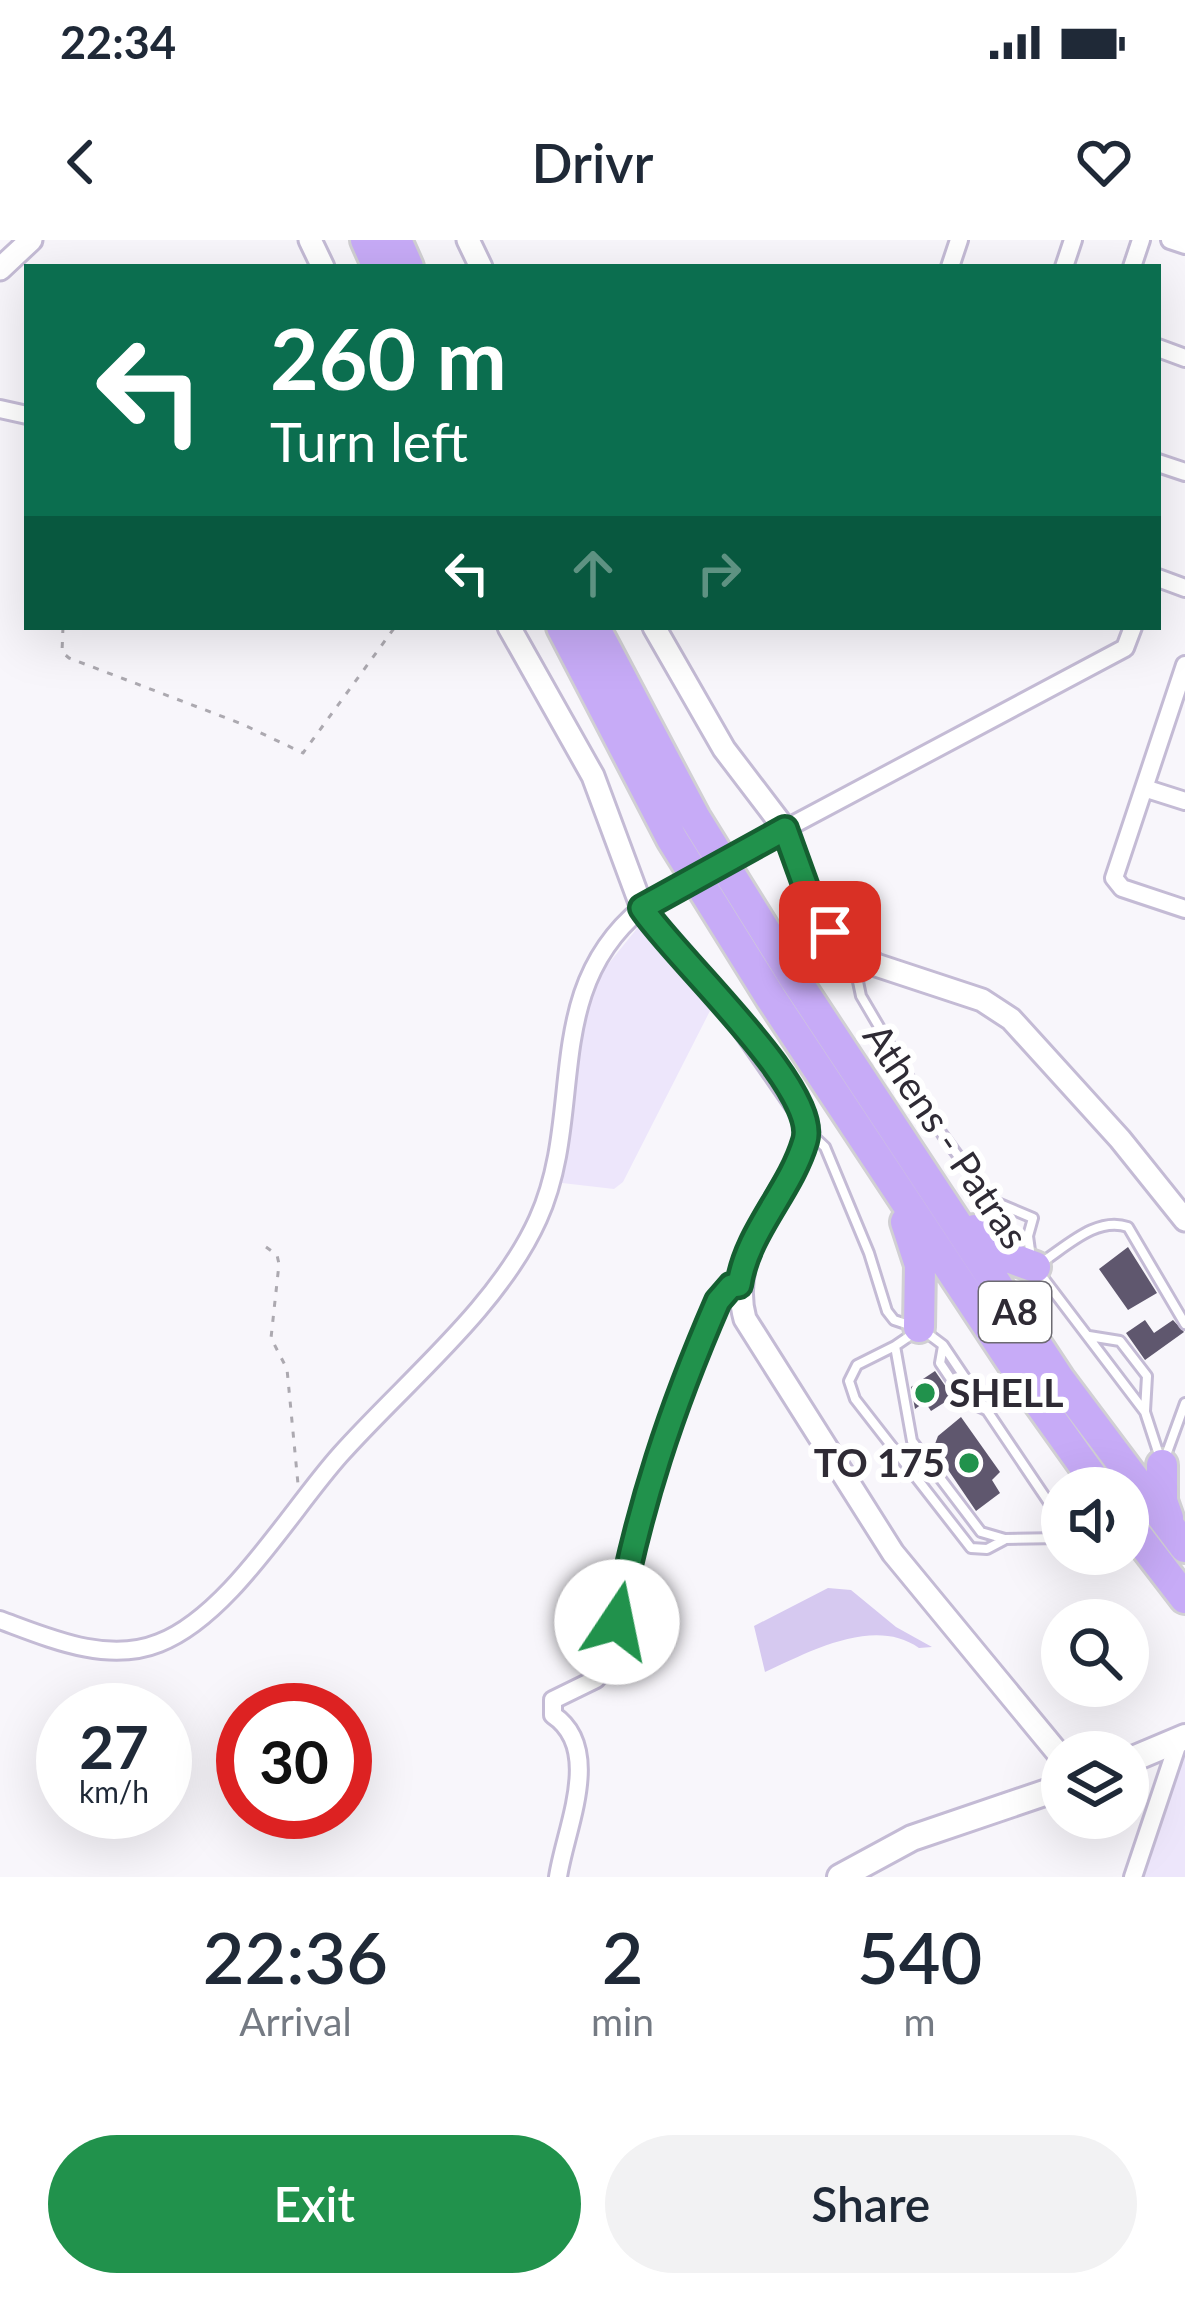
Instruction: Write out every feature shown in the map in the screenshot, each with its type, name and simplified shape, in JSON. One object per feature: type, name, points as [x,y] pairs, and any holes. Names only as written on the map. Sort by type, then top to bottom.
[{"type":"highway","name":"Athens - Patras","points":[[564,630],[672,839],[889,1149],[1185,1547]]},
{"type":"highway","name":"Athens - Patras","points":[[596,630],[695,818],[889,1149],[1087,1467]]},
{"type":"highway","points":[[889,1149],[997,1253],[1035,1267]]},
{"type":"highway","points":[[889,1149],[920,1265],[919,1340]]},
{"type":"highway","points":[[1162,1465],[1167,1517],[1185,1538]]},
{"type":"highway","points":[[1149,1552],[1185,1600]]},
{"type":"highway","points":[[1149,1563],[1185,1600]]},
{"type":"main road","points":[[1149,1752],[1182,1738]]},
{"type":"main road","points":[[840,1877],[913,1838],[1041,1794]]},
{"type":"street","points":[[0,269],[32,240]]},
{"type":"street","points":[[1170,240],[1185,245]]},
{"type":"street","points":[[511,630],[587,764],[642,908],[799,1102],[808,1132],[745,1257],[739,1285],[740,1302],[754,1337],[884,1541],[1041,1732]]},
{"type":"street","points":[[656,630],[724,749],[785,829],[821,920],[843,945],[859,956],[982,1000],[1011,1019],[1120,1139],[1185,1220]]},
{"type":"street","points":[[0,1620],[94,1648],[127,1650],[154,1645],[185,1628],[234,1586],[299,1504],[480,1303],[527,1240],[554,1174],[571,1035],[582,991],[606,945],[642,908],[1125,648],[1132,630]]},
{"type":"street","points":[[1185,665],[1181,691],[1114,878],[1122,888],[1185,909]]},
{"type":"street","points":[[1144,788],[1185,801]]},
{"type":"street","points":[[558,1877],[579,1769],[570,1730],[553,1715],[554,1700],[596,1679],[611,1657],[631,1552],[668,1419],[718,1301],[731,1286],[739,1285]]},
{"type":"street","points":[[1133,1877],[1182,1738]]},
{"type":"lane","points":[[859,956],[856,972],[861,996],[942,1133],[995,1202],[1034,1217],[1028,1251],[1035,1267],[1145,1412],[1162,1465]]},
{"type":"lane","points":[[808,1132],[825,1147],[869,1253],[887,1311],[991,1412],[1041,1489]]},
{"type":"lane","points":[[1035,1267],[1101,1224],[1115,1222],[1128,1227],[1185,1324]]},
{"type":"lane","points":[[1087,1336],[1120,1341],[1147,1376],[1145,1412]]},
{"type":"lane","points":[[919,1340],[912,1441],[981,1532],[1004,1540],[1041,1539]]},
{"type":"lane","points":[[919,1340],[857,1365],[849,1381],[855,1399],[971,1548],[987,1549],[1004,1540]]},
{"type":"lane","points":[[1162,1465],[1185,1402]]},
{"type":"path","points":[[63,630],[62,652],[69,658],[242,724],[303,753],[393,630]]},
{"type":"path","points":[[266,1247],[277,1255],[279,1264],[271,1338],[287,1369],[299,1504]]},
{"type":"shaded area","points":[[639,926],[716,999],[623,1182],[614,1189],[562,1183],[576,1039],[597,978]]},
{"type":"shaded area","points":[[828,1588],[851,1590],[896,1627],[932,1647],[919,1648],[882,1635],[862,1636],[821,1647],[765,1672],[754,1626]]},
{"type":"shaded area","points":[[1185,1750],[1185,1877],[1138,1877],[1179,1753]]},
{"type":"building","points":[[1128,1247],[1157,1293],[1128,1310],[1099,1269]]},
{"type":"building","points":[[1145,1320],[1154,1333],[1173,1320],[1184,1332],[1145,1360],[1126,1333]]},
{"type":"building","points":[[935,1371],[953,1397],[931,1411],[925,1402],[915,1409],[911,1387]]},
{"type":"building","name":"TO 175","points":[[961,1417],[1000,1472],[992,1480],[1000,1493],[976,1511],[935,1444]]},
{"type":"place","name":"SHELL","points":[[925,1393]]},
{"type":"place","name":"TO 175","points":[[969,1463]]},
{"type":"route","points":[[617,1622],[668,1419],[718,1301],[731,1286],[739,1285],[745,1257],[808,1132],[799,1102],[766,1056],[642,908],[785,829],[811,901],[830,932]]}]
